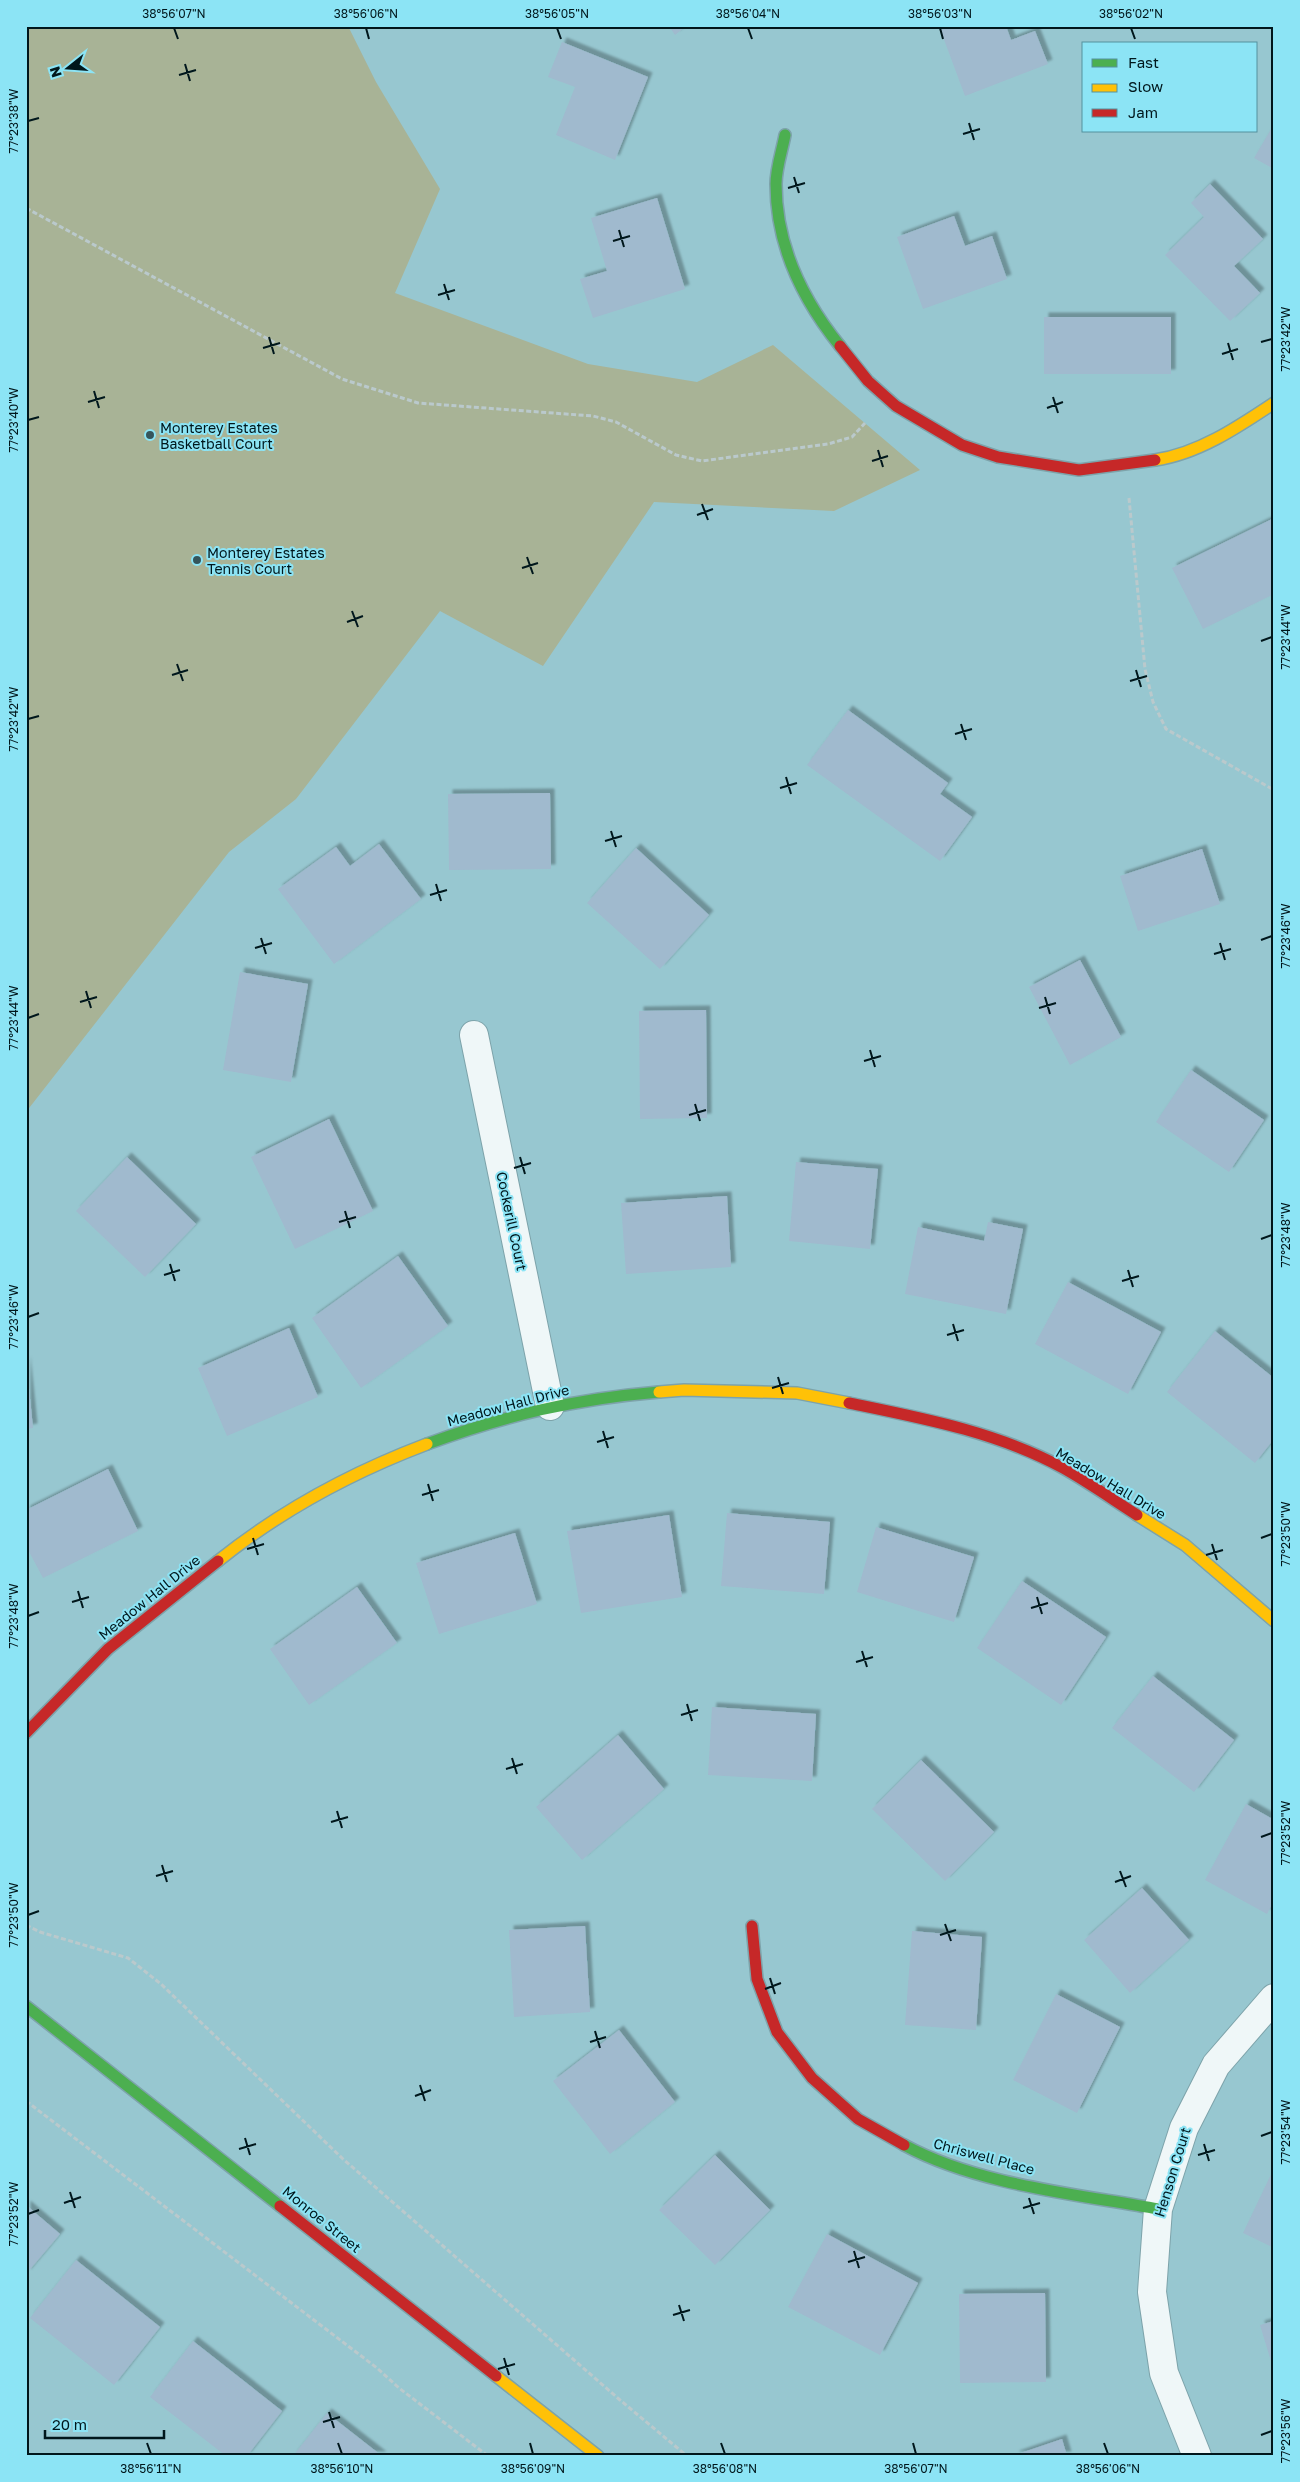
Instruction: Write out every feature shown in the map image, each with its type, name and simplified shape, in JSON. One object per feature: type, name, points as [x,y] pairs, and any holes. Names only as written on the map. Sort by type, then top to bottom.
[{"type":"street","points":[[785,135],[776,183],[780,233],[795,276],[824,326],[868,380],[896,406],[962,445],[998,458],[1079,470],[1126,464],[1162,458],[1203,445],[1242,425],[1274,403]]},
{"type":"street","name":"Cockerill Court","points":[[474,1035],[550,1406]]},
{"type":"street","name":"Meadow Hall Drive","points":[[26,1734],[108,1649],[242,1542],[319,1495],[398,1455],[473,1427],[550,1406],[614,1396],[684,1390],[797,1393],[938,1421],[1000,1441],[1062,1468],[1185,1545],[1274,1621]]},
{"type":"street","name":"Chriswell Place","points":[[752,1926],[757,1979],[777,2032],[812,2078],[858,2120],[932,2160],[1012,2182],[1158,2209]]},
{"type":"street","name":"Henson Court","points":[[1197,2456],[1164,2373],[1152,2292],[1158,2209],[1184,2128],[1216,2065],[1274,1998]]},
{"type":"street","name":"Monroe Street","points":[[26,2006],[598,2456]]},
{"type":"path","points":[[26,208],[342,379],[418,403],[593,416],[616,422],[676,455],[702,461],[828,444],[852,436],[888,399]]},
{"type":"path","points":[[1126,464],[1145,669],[1153,702],[1166,729],[1274,790]]},
{"type":"path","points":[[26,1925],[40,1932],[128,1958],[160,1984],[343,2159],[620,2400],[688,2456]]},
{"type":"path","points":[[26,2101],[377,2368],[399,2388],[488,2456]]},
{"type":"green space","points":[[26,26],[348,26],[376,82],[440,189],[395,293],[588,364],[697,382],[773,345],[920,470],[834,511],[654,502],[543,666],[440,611],[296,799],[229,852],[26,1112]]},
{"type":"building","points":[[669,26],[686,26],[675,35]]},
{"type":"building","points":[[939,26],[1006,26],[1011,40],[1035,31],[1048,64],[965,96]]},
{"type":"building","points":[[562,42],[648,77],[615,160],[556,135],[575,87],[548,77]]},
{"type":"building","points":[[1274,124],[1274,169],[1254,158]]},
{"type":"building","points":[[1210,184],[1263,239],[1234,266],[1260,293],[1230,321],[1165,255],[1204,217],[1191,203]]},
{"type":"building","points":[[657,198],[685,289],[593,318],[580,279],[607,271],[591,218]]},
{"type":"building","points":[[954,216],[965,246],[992,236],[1007,279],[923,309],[897,237]]},
{"type":"building","points":[[1044,317],[1171,317],[1171,374],[1044,374]]},
{"type":"building","points":[[1274,518],[1274,594],[1203,629],[1172,568]]},
{"type":"building","points":[[848,710],[948,783],[940,794],[972,817],[940,861],[807,765]]},
{"type":"building","points":[[550,793],[551,869],[449,870],[448,794]]},
{"type":"building","points":[[379,844],[421,899],[334,964],[278,889],[336,847],[350,866]]},
{"type":"building","points":[[636,848],[709,915],[660,969],[587,903]]},
{"type":"building","points":[[1202,849],[1220,904],[1138,931],[1120,876]]},
{"type":"building","points":[[1080,960],[1121,1037],[1070,1065],[1029,987]]},
{"type":"building","points":[[240,972],[308,984],[291,1082],[223,1070]]},
{"type":"building","points":[[706,1010],[707,1118],[640,1119],[639,1011]]},
{"type":"building","points":[[1191,1070],[1264,1120],[1229,1172],[1156,1122]]},
{"type":"building","points":[[329,1119],[373,1211],[295,1249],[251,1157]]},
{"type":"building","points":[[127,1157],[196,1224],[145,1277],[76,1211]]},
{"type":"building","points":[[796,1162],[878,1169],[870,1249],[789,1241]]},
{"type":"building","points":[[727,1196],[731,1267],[626,1274],[621,1203]]},
{"type":"building","points":[[988,1222],[1023,1229],[1006,1314],[905,1294],[918,1227],[984,1241]]},
{"type":"building","points":[[398,1256],[448,1326],[361,1388],[312,1318]]},
{"type":"building","points":[[1068,1282],[1161,1332],[1128,1394],[1035,1344]]},
{"type":"building","points":[[289,1328],[318,1397],[227,1436],[198,1368]]},
{"type":"building","points":[[1215,1331],[1274,1378],[1274,1439],[1255,1463],[1167,1392]]},
{"type":"building","points":[[26,1360],[33,1428],[26,1429]]},
{"type":"building","points":[[108,1469],[138,1531],[43,1578],[26,1546],[26,1510]]},
{"type":"building","points":[[727,1513],[830,1522],[824,1594],[721,1586]]},
{"type":"building","points":[[669,1515],[682,1597],[581,1613],[567,1531]]},
{"type":"building","points":[[876,1527],[974,1557],[954,1622],[857,1592]]},
{"type":"building","points":[[515,1533],[537,1604],[439,1634],[416,1563]]},
{"type":"building","points":[[1022,1581],[1106,1637],[1061,1705],[977,1648]]},
{"type":"building","points":[[357,1587],[397,1643],[309,1705],[270,1649]]},
{"type":"building","points":[[1153,1676],[1234,1740],[1194,1792],[1112,1728]]},
{"type":"building","points":[[712,1707],[816,1714],[812,1781],[708,1775]]},
{"type":"building","points":[[618,1735],[664,1789],[582,1860],[536,1807]]},
{"type":"building","points":[[921,1760],[994,1832],[945,1881],[872,1809]]},
{"type":"building","points":[[1246,1804],[1274,1820],[1274,1901],[1267,1914],[1205,1880]]},
{"type":"building","points":[[1142,1888],[1189,1940],[1130,1993],[1084,1940]]},
{"type":"building","points":[[585,1926],[590,2012],[514,2017],[509,1930]]},
{"type":"building","points":[[912,1931],[982,1937],[976,2030],[905,2025]]},
{"type":"building","points":[[1056,1994],[1120,2027],[1077,2113],[1013,2080]]},
{"type":"building","points":[[619,2030],[675,2102],[610,2154],[553,2081]]},
{"type":"building","points":[[715,2155],[770,2210],[715,2265],[659,2210]]},
{"type":"building","points":[[1274,2168],[1274,2248],[1243,2233]]},
{"type":"building","points":[[26,2205],[60,2234],[26,2274]]},
{"type":"building","points":[[827,2234],[918,2283],[880,2355],[788,2307]]},
{"type":"building","points":[[76,2260],[160,2327],[114,2385],[30,2318]]},
{"type":"building","points":[[1045,2293],[1046,2382],[960,2383],[959,2294]]},
{"type":"building","points":[[1274,2321],[1274,2368],[1273,2368],[1260,2325]]},
{"type":"building","points":[[193,2341],[282,2411],[247,2456],[226,2456],[150,2397]]},
{"type":"building","points":[[327,2413],[382,2456],[293,2456]]},
{"type":"building","points":[[1062,2439],[1067,2456],[1015,2456],[1015,2455]]},
{"type":"traffic: fast","points":[[785,135],[776,184],[777,207],[786,250],[803,290],[826,328],[840,346]]},
{"type":"traffic: fast","points":[[427,1444],[485,1425],[541,1410],[598,1399],[659,1392]]},
{"type":"traffic: fast","points":[[26,2006],[280,2206]]},
{"type":"traffic: fast","points":[[904,2145],[933,2159],[995,2179],[1061,2193],[1158,2209]]},
{"type":"traffic: slow","points":[[1155,460],[1171,457],[1202,446],[1232,430],[1274,403]]},
{"type":"traffic: slow","points":[[659,1392],[684,1390],[797,1393],[849,1403]]},
{"type":"traffic: slow","points":[[218,1561],[266,1526],[344,1480],[427,1444]]},
{"type":"traffic: slow","points":[[1137,1515],[1185,1545],[1274,1621]]},
{"type":"traffic: slow","points":[[496,2376],[598,2456]]},
{"type":"traffic: jam","points":[[840,346],[868,381],[896,406],[962,445],[998,457],[1079,470],[1155,460]]},
{"type":"traffic: jam","points":[[849,1403],[959,1428],[1038,1455],[1063,1468],[1137,1515]]},
{"type":"traffic: jam","points":[[26,1733],[108,1649],[218,1561]]},
{"type":"traffic: jam","points":[[752,1926],[757,1979],[777,2032],[812,2078],[858,2119],[904,2145]]},
{"type":"traffic: jam","points":[[280,2206],[496,2376]]},
{"type":"place","name":"Monterey Estates Basketball Court","points":[[150,435]]},
{"type":"place","name":"Monterey Estates Tennis Court","points":[[197,560]]}]
